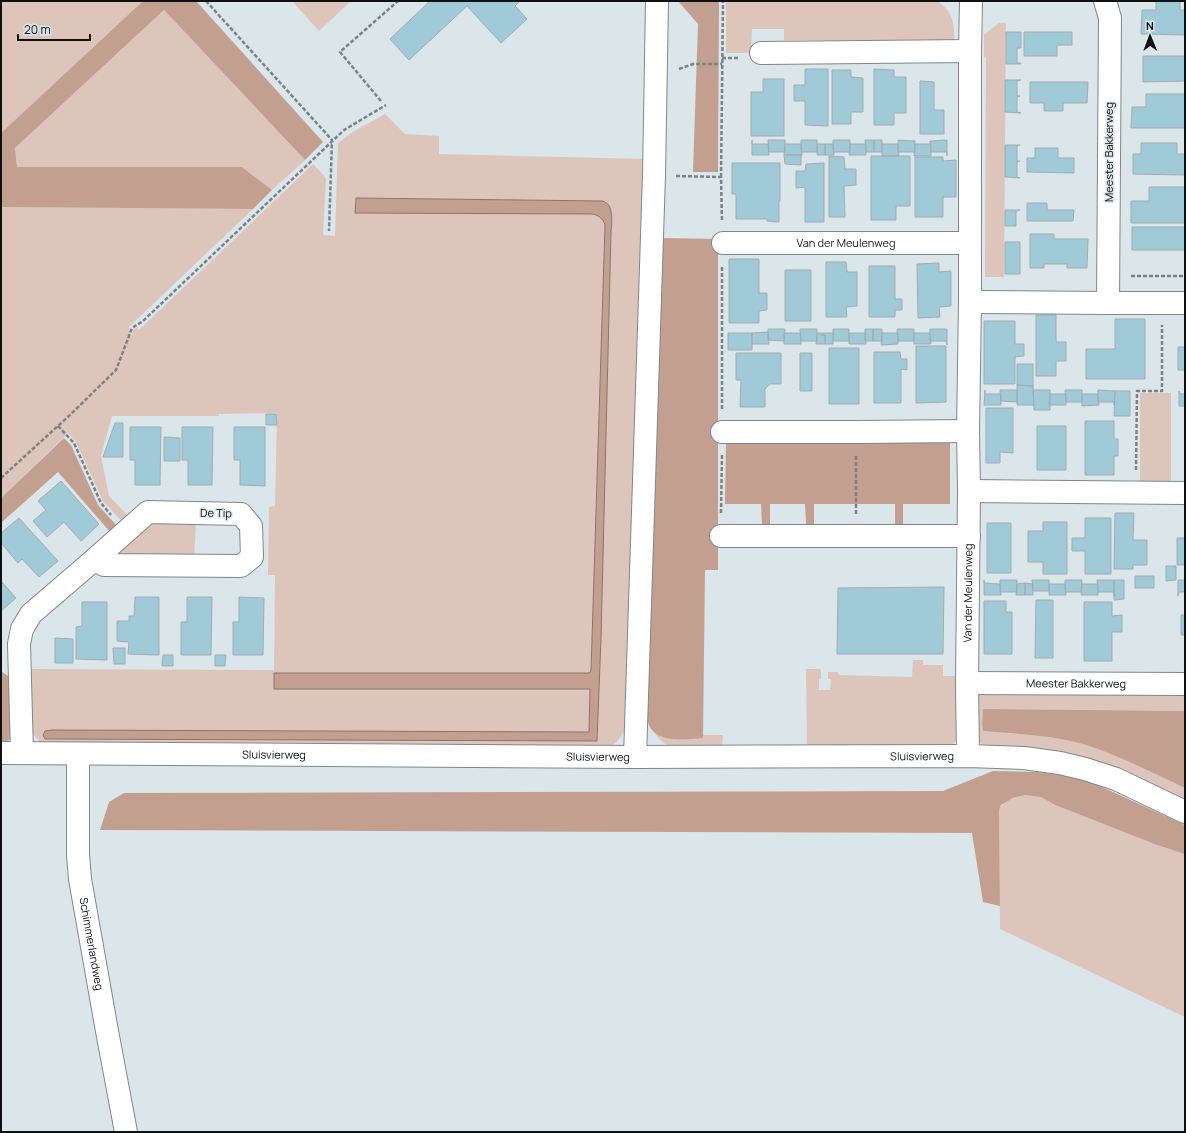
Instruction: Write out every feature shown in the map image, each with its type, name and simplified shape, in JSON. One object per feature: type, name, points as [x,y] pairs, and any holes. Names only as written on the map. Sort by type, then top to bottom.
[{"type":"street","points":[[635,757],[654,175],[656,1]]},
{"type":"street","name":"Van der Meulenweg","points":[[968,756],[968,431],[971,1]]},
{"type":"street","name":"Meester Bakkerweg","points":[[1105,1],[1110,18],[1108,303]]},
{"type":"street","points":[[761,53],[970,51]]},
{"type":"street","name":"Van der Meulenweg","points":[[723,243],[969,243]]},
{"type":"street","points":[[970,302],[1185,303]]},
{"type":"street","points":[[722,432],[968,431]]},
{"type":"street","points":[[969,491],[1185,493]]},
{"type":"street","name":"De Tip","points":[[11,753],[19,644],[22,629],[31,614],[96,559],[148,512],[241,514],[252,526],[252,557],[242,566],[104,565],[96,559]]},
{"type":"street","points":[[721,536],[969,536]]},
{"type":"street","name":"Meester Bakkerweg","points":[[967,683],[1185,684]]},
{"type":"street","name":"Sluisvierweg","points":[[11,753],[635,757],[968,756],[1024,758],[1060,763],[1116,779],[1185,812]]},
{"type":"street","name":"Schimmerlandweg","points":[[78,754],[78,855],[80,879],[126,1132]]},
{"type":"path","points":[[206,1],[332,140],[330,231]]},
{"type":"path","points":[[381,100],[340,52],[398,1]]},
{"type":"path","points":[[721,536],[723,243],[721,177],[723,1]]},
{"type":"path","points":[[655,78],[693,64],[722,64]]},
{"type":"path","points":[[1,478],[71,414],[116,370],[132,328],[143,321],[332,140],[344,130],[386,105]]},
{"type":"path","points":[[654,175],[721,177]]},
{"type":"path","points":[[1108,276],[1185,276]]},
{"type":"path","points":[[1136,492],[1137,391],[1162,391],[1162,303]]},
{"type":"path","points":[[58,426],[74,443],[101,503],[126,531]]},
{"type":"path","points":[[856,432],[856,536]]},
{"type":"shaded area","points":[[1,1],[143,1],[1,133]]},
{"type":"shaded area","points":[[143,1],[196,1],[323,142],[305,160],[164,10],[15,148],[17,167],[242,167],[272,190],[253,209],[1,207],[1,133]]},
{"type":"shaded area","points":[[292,1],[351,1],[319,31]]},
{"type":"shaded area","points":[[678,1],[719,1],[718,172],[693,172],[698,24]]},
{"type":"shaded area","points":[[726,1],[937,1],[947,9],[952,18],[954,41],[784,40],[784,29],[752,29],[751,53],[726,53]]},
{"type":"shaded area","points":[[164,10],[305,160],[272,190],[242,167],[17,167],[15,148]]},
{"type":"shaded area","points":[[999,23],[1006,23],[1004,277],[985,277],[986,58],[984,57],[984,35]]},
{"type":"shaded area","points":[[385,114],[405,134],[439,136],[439,154],[645,159],[627,724],[620,738],[608,748],[41,743],[34,735],[31,727],[31,669],[274,670],[275,575],[268,575],[269,507],[275,506],[277,413],[219,414],[219,416],[112,416],[101,456],[109,496],[129,517],[123,523],[103,501],[76,442],[68,433],[1,498],[1,207],[253,209],[129,327],[131,336],[134,329],[137,327],[139,330],[313,164],[326,178],[323,235],[335,236],[338,143],[351,133]],"holes":[[[356,198],[606,201],[612,220],[597,740],[49,739],[89,731],[589,732],[590,689],[274,689],[274,673],[589,673],[591,671],[605,225],[603,220],[592,214],[355,213]]]},
{"type":"shaded area","points":[[356,198],[602,201],[609,205],[612,223],[597,741],[45,739],[43,735],[45,731],[52,730],[589,732],[590,689],[274,689],[274,673],[589,673],[591,671],[605,225],[603,220],[592,214],[355,213]]},
{"type":"shaded area","points":[[660,238],[718,239],[718,570],[705,570],[703,738],[690,739],[669,739],[662,737],[652,730],[647,718]]},
{"type":"shaded area","points":[[1140,393],[1171,393],[1171,484],[1140,484]]},
{"type":"shaded area","points":[[64,438],[71,445],[98,505],[118,527],[111,533],[58,472],[1,523],[1,498]]},
{"type":"shaded area","points":[[726,440],[950,440],[950,504],[903,504],[903,525],[895,525],[895,504],[814,504],[814,525],[806,525],[805,504],[770,504],[770,525],[762,525],[761,504],[725,504]]},
{"type":"shaded area","points":[[147,519],[196,521],[194,561],[117,556],[116,546]]},
{"type":"shaded area","points":[[913,660],[923,660],[923,665],[943,665],[943,676],[959,676],[958,738],[952,745],[807,748],[806,669],[821,669],[819,690],[830,690],[831,679],[828,679],[828,672],[837,672],[839,675],[912,677]]},
{"type":"shaded area","points":[[1,671],[9,677],[12,736],[5,745],[1,747]]},
{"type":"shaded area","points":[[1185,691],[1185,711],[983,709],[982,724],[983,731],[1034,735],[1072,741],[1110,753],[1185,788],[1185,803],[1071,754],[1039,749],[985,747],[978,740],[977,696],[980,693]]},
{"type":"shaded area","points":[[983,709],[1185,711],[1185,788],[1122,759],[1083,744],[1047,737],[983,731]]},
{"type":"shaded area","points":[[652,730],[660,735],[674,738],[703,738],[703,735],[723,735],[722,749],[670,747],[661,741]]},
{"type":"shaded area","points":[[993,771],[1038,772],[1073,777],[1102,787],[1185,825],[1185,854],[1157,845],[1055,805],[1041,797],[1025,795],[1013,798],[1001,805],[999,810],[1000,906],[983,902],[972,833],[100,830],[109,802],[124,793],[943,791]]},
{"type":"shaded area","points":[[1025,795],[1041,797],[1055,805],[1157,845],[1185,854],[1185,1017],[1000,929],[999,810],[1006,802],[1013,798]]},
{"type":"building","points":[[430,1],[520,1],[515,6],[527,19],[501,43],[467,6],[409,60],[390,39]]},
{"type":"building","points":[[1156,1],[1180,1],[1180,10],[1185,10],[1185,35],[1141,34],[1142,10],[1156,10]]},
{"type":"building","points":[[1006,32],[1021,32],[1021,48],[1017,48],[1017,63],[1021,64],[1006,64]]},
{"type":"building","points":[[1024,32],[1072,32],[1072,45],[1057,45],[1057,56],[1024,56]]},
{"type":"building","points":[[1143,56],[1185,56],[1185,81],[1143,82]]},
{"type":"building","points":[[805,69],[828,69],[828,126],[805,125],[805,101],[794,101],[794,85],[805,85]]},
{"type":"building","points":[[874,69],[894,70],[894,77],[906,77],[906,113],[894,113],[894,125],[874,125]]},
{"type":"building","points":[[832,70],[851,70],[851,77],[863,78],[863,112],[851,112],[851,124],[832,124]]},
{"type":"building","points":[[763,79],[784,79],[784,136],[751,136],[751,92],[763,92]]},
{"type":"building","points":[[1005,80],[1021,80],[1017,81],[1017,96],[1020,96],[1017,97],[1017,112],[1021,113],[1005,112]]},
{"type":"building","points":[[920,81],[934,82],[934,110],[944,110],[944,134],[920,134]]},
{"type":"building","points":[[1030,82],[1088,82],[1087,103],[1063,103],[1063,111],[1044,111],[1044,103],[1030,103]]},
{"type":"building","points":[[1146,94],[1185,94],[1185,128],[1131,128],[1132,107],[1146,107]]},
{"type":"building","points":[[768,140],[785,140],[785,152],[769,152]]},
{"type":"building","points":[[801,140],[817,140],[817,152],[801,152]]},
{"type":"building","points":[[833,140],[850,140],[850,152],[833,152]]},
{"type":"building","points":[[865,140],[874,140],[874,152],[866,152]]},
{"type":"building","points":[[874,140],[882,140],[882,152],[874,152]]},
{"type":"building","points":[[898,140],[915,141],[915,152],[898,152]]},
{"type":"building","points":[[947,140],[947,152],[931,152],[930,141]]},
{"type":"building","points":[[1141,143],[1177,143],[1177,154],[1185,154],[1185,175],[1133,174],[1133,154],[1141,154]]},
{"type":"building","points":[[752,144],[768,144],[769,155],[752,155]]},
{"type":"building","points":[[785,144],[801,144],[802,155],[784,155]]},
{"type":"building","points":[[817,144],[825,144],[825,155],[817,155]]},
{"type":"building","points":[[825,144],[833,144],[834,155],[825,155]]},
{"type":"building","points":[[850,144],[866,144],[866,155],[849,155]]},
{"type":"building","points":[[882,144],[898,144],[899,156],[882,156]]},
{"type":"building","points":[[915,144],[931,144],[931,156],[914,156]]},
{"type":"building","points":[[1005,145],[1020,145],[1017,146],[1017,161],[1020,161],[1017,162],[1017,177],[1020,178],[1005,177]]},
{"type":"building","points":[[1035,148],[1058,148],[1058,158],[1074,158],[1074,173],[1027,172],[1027,158],[1035,158]]},
{"type":"building","points":[[784,155],[801,155],[801,165],[785,164]]},
{"type":"building","points":[[829,156],[844,157],[845,169],[856,169],[856,185],[844,186],[845,217],[829,217]]},
{"type":"building","points":[[871,156],[910,156],[910,206],[896,206],[896,220],[871,220]]},
{"type":"building","points":[[915,157],[943,157],[943,161],[956,160],[956,197],[943,197],[943,217],[915,217]]},
{"type":"building","points":[[732,163],[780,163],[779,222],[767,221],[767,219],[736,219],[736,194],[732,194]]},
{"type":"building","points":[[824,163],[824,222],[805,222],[805,187],[796,188],[796,171],[805,171],[806,164]]},
{"type":"building","points":[[1149,187],[1185,187],[1185,223],[1131,223],[1131,201],[1149,201]]},
{"type":"building","points":[[1027,203],[1047,203],[1047,210],[1074,210],[1073,221],[1027,221]]},
{"type":"building","points":[[1005,210],[1020,210],[1016,211],[1016,226],[1005,226]]},
{"type":"building","points":[[1132,227],[1185,227],[1185,250],[1132,250]]},
{"type":"building","points":[[1030,234],[1054,234],[1054,239],[1088,239],[1087,268],[1067,268],[1067,264],[1044,264],[1044,268],[1030,268]]},
{"type":"building","points":[[1005,242],[1020,242],[1020,274],[1005,274]]},
{"type":"building","points":[[729,259],[759,259],[759,293],[767,293],[767,310],[759,311],[759,323],[729,323]]},
{"type":"building","points":[[826,262],[846,262],[847,272],[857,272],[857,306],[846,307],[847,317],[826,317]]},
{"type":"building","points":[[939,263],[939,272],[951,271],[951,306],[939,307],[940,317],[918,318],[917,264]]},
{"type":"building","points":[[869,266],[895,266],[895,299],[902,299],[902,310],[895,310],[895,317],[869,317]]},
{"type":"building","points":[[785,270],[811,270],[811,321],[785,321]]},
{"type":"building","points":[[1036,315],[1056,315],[1056,342],[1066,342],[1066,361],[1056,361],[1056,376],[1036,376]]},
{"type":"building","points":[[1115,319],[1145,319],[1145,379],[1086,379],[1086,349],[1115,349]]},
{"type":"building","points":[[984,321],[1015,321],[1015,344],[1024,344],[1024,356],[1015,357],[1015,384],[984,384]]},
{"type":"building","points":[[768,329],[785,329],[784,341],[768,340]]},
{"type":"building","points":[[800,329],[817,329],[817,341],[801,341]]},
{"type":"building","points":[[833,329],[849,329],[849,341],[833,341]]},
{"type":"building","points":[[865,329],[873,329],[873,341],[865,341]]},
{"type":"building","points":[[873,329],[882,329],[882,341],[873,341]]},
{"type":"building","points":[[897,329],[914,329],[914,341],[898,341]]},
{"type":"building","points":[[930,329],[947,329],[947,345],[946,341],[930,341]]},
{"type":"building","points":[[768,332],[769,344],[752,344],[752,333]]},
{"type":"building","points":[[728,333],[752,333],[752,350],[728,350]]},
{"type":"building","points":[[784,333],[800,333],[801,344],[784,344]]},
{"type":"building","points":[[817,333],[825,335],[825,344],[816,344]]},
{"type":"building","points":[[821,333],[833,333],[833,344],[825,344],[825,335],[821,335]]},
{"type":"building","points":[[849,333],[865,333],[866,344],[849,344]]},
{"type":"building","points":[[882,333],[898,333],[898,344],[881,345]]},
{"type":"building","points":[[914,333],[930,333],[931,344],[914,344]]},
{"type":"building","points":[[916,346],[946,346],[946,402],[916,403]]},
{"type":"building","points":[[1178,347],[1185,347],[1185,370],[1178,370]]},
{"type":"building","points":[[829,348],[859,348],[859,404],[829,404]]},
{"type":"building","points":[[874,352],[900,352],[901,359],[907,359],[907,370],[901,369],[901,403],[874,403]]},
{"type":"building","points":[[736,353],[781,353],[781,384],[770,384],[765,389],[765,407],[740,407],[741,380],[736,380]]},
{"type":"building","points":[[800,353],[812,353],[812,391],[800,391]]},
{"type":"building","points":[[1017,364],[1033,364],[1033,386],[1017,385]]},
{"type":"building","points":[[1017,385],[1033,386],[1034,405],[1017,405]]},
{"type":"building","points":[[985,390],[985,394],[1001,394],[1001,405],[984,405]]},
{"type":"building","points":[[1000,390],[1017,390],[1017,402],[1001,401]]},
{"type":"building","points":[[1033,390],[1050,390],[1050,410],[1034,410]]},
{"type":"building","points":[[1065,390],[1082,390],[1082,402],[1066,402]]},
{"type":"building","points":[[1098,390],[1115,391],[1114,405],[1114,402],[1098,402]]},
{"type":"building","points":[[1115,391],[1130,391],[1130,416],[1114,416]]},
{"type":"building","points":[[1179,391],[1180,394],[1185,394],[1185,406],[1179,406]]},
{"type":"building","points":[[1050,394],[1066,394],[1066,405],[1049,405]]},
{"type":"building","points":[[1082,394],[1098,394],[1099,405],[1082,406]]},
{"type":"building","points":[[986,408],[1013,408],[1013,453],[1000,452],[1000,463],[986,463]]},
{"type":"building","points":[[266,414],[276,414],[277,425],[266,425]]},
{"type":"building","points":[[1085,421],[1114,421],[1114,439],[1118,439],[1118,456],[1114,456],[1114,475],[1085,475]]},
{"type":"building","points":[[115,423],[123,423],[123,457],[103,457]]},
{"type":"building","points":[[1037,426],[1066,426],[1066,470],[1037,470]]},
{"type":"building","points":[[130,427],[161,427],[160,485],[135,485],[135,460],[130,460]]},
{"type":"building","points":[[182,427],[213,427],[212,485],[188,485],[188,460],[182,460]]},
{"type":"building","points":[[234,427],[265,427],[265,486],[240,485],[240,460],[234,460]]},
{"type":"building","points":[[164,437],[180,438],[180,461],[164,461]]},
{"type":"building","points":[[61,481],[99,524],[81,541],[64,522],[47,537],[33,521],[46,510],[38,501]]},
{"type":"building","points":[[1115,513],[1134,513],[1133,540],[1147,540],[1147,565],[1133,565],[1133,569],[1114,569]]},
{"type":"building","points":[[19,518],[58,561],[39,577],[22,559],[18,563],[1,543],[1,533]]},
{"type":"building","points":[[1085,518],[1111,518],[1111,574],[1085,574],[1085,551],[1072,551],[1072,538],[1085,538]]},
{"type":"building","points":[[1043,522],[1067,522],[1067,574],[1043,574],[1043,562],[1028,562],[1028,531],[1043,531]]},
{"type":"building","points":[[987,523],[1011,523],[1011,573],[987,573]]},
{"type":"building","points":[[1177,538],[1185,538],[1185,565],[1177,565]]},
{"type":"building","points":[[1166,566],[1176,566],[1176,580],[1166,581]]},
{"type":"building","points":[[1135,576],[1154,576],[1154,588],[1135,588]]},
{"type":"building","points":[[1000,580],[1017,580],[1017,592],[1000,592]]},
{"type":"building","points":[[1032,580],[1049,580],[1049,591],[1033,591]]},
{"type":"building","points":[[1065,580],[1082,580],[1081,592],[1065,592]]},
{"type":"building","points":[[1097,580],[1114,580],[1114,592],[1098,592]]},
{"type":"building","points":[[1114,580],[1124,580],[1124,599],[1114,600]]},
{"type":"building","points":[[1178,580],[1185,580],[1185,592],[1179,592],[1178,596]]},
{"type":"building","points":[[1,581],[16,598],[1,611]]},
{"type":"building","points":[[984,583],[1000,584],[1001,595],[984,595]]},
{"type":"building","points":[[1025,583],[1033,584],[1033,595],[1025,595]]},
{"type":"building","points":[[1025,583],[1025,595],[1016,595],[1017,584]]},
{"type":"building","points":[[1049,584],[1065,584],[1066,595],[1049,595]]},
{"type":"building","points":[[1082,584],[1098,584],[1098,595],[1081,595]]},
{"type":"building","points":[[944,587],[943,654],[837,654],[838,588]]},
{"type":"building","points":[[135,597],[159,597],[159,655],[128,654],[129,642],[117,641],[117,621],[129,621],[129,616],[134,616]]},
{"type":"building","points":[[187,597],[212,597],[211,655],[181,655],[181,622],[187,622]]},
{"type":"building","points":[[239,597],[264,598],[263,655],[233,655],[233,622],[239,622]]},
{"type":"building","points":[[1036,600],[1053,600],[1053,658],[1035,658]]},
{"type":"building","points":[[984,601],[1006,601],[1006,612],[1012,612],[1012,654],[984,654]]},
{"type":"building","points":[[82,602],[107,602],[107,660],[76,659],[76,627],[82,626]]},
{"type":"building","points":[[1084,602],[1112,602],[1112,616],[1122,615],[1122,632],[1112,632],[1112,661],[1084,661]]},
{"type":"building","points":[[1181,615],[1185,615],[1185,635],[1181,635]]},
{"type":"building","points":[[55,638],[73,639],[73,663],[55,663]]},
{"type":"building","points":[[113,648],[125,648],[125,664],[114,664]]},
{"type":"building","points":[[163,655],[173,655],[173,666],[162,666]]},
{"type":"building","points":[[215,655],[226,655],[225,666],[215,666]]}]
